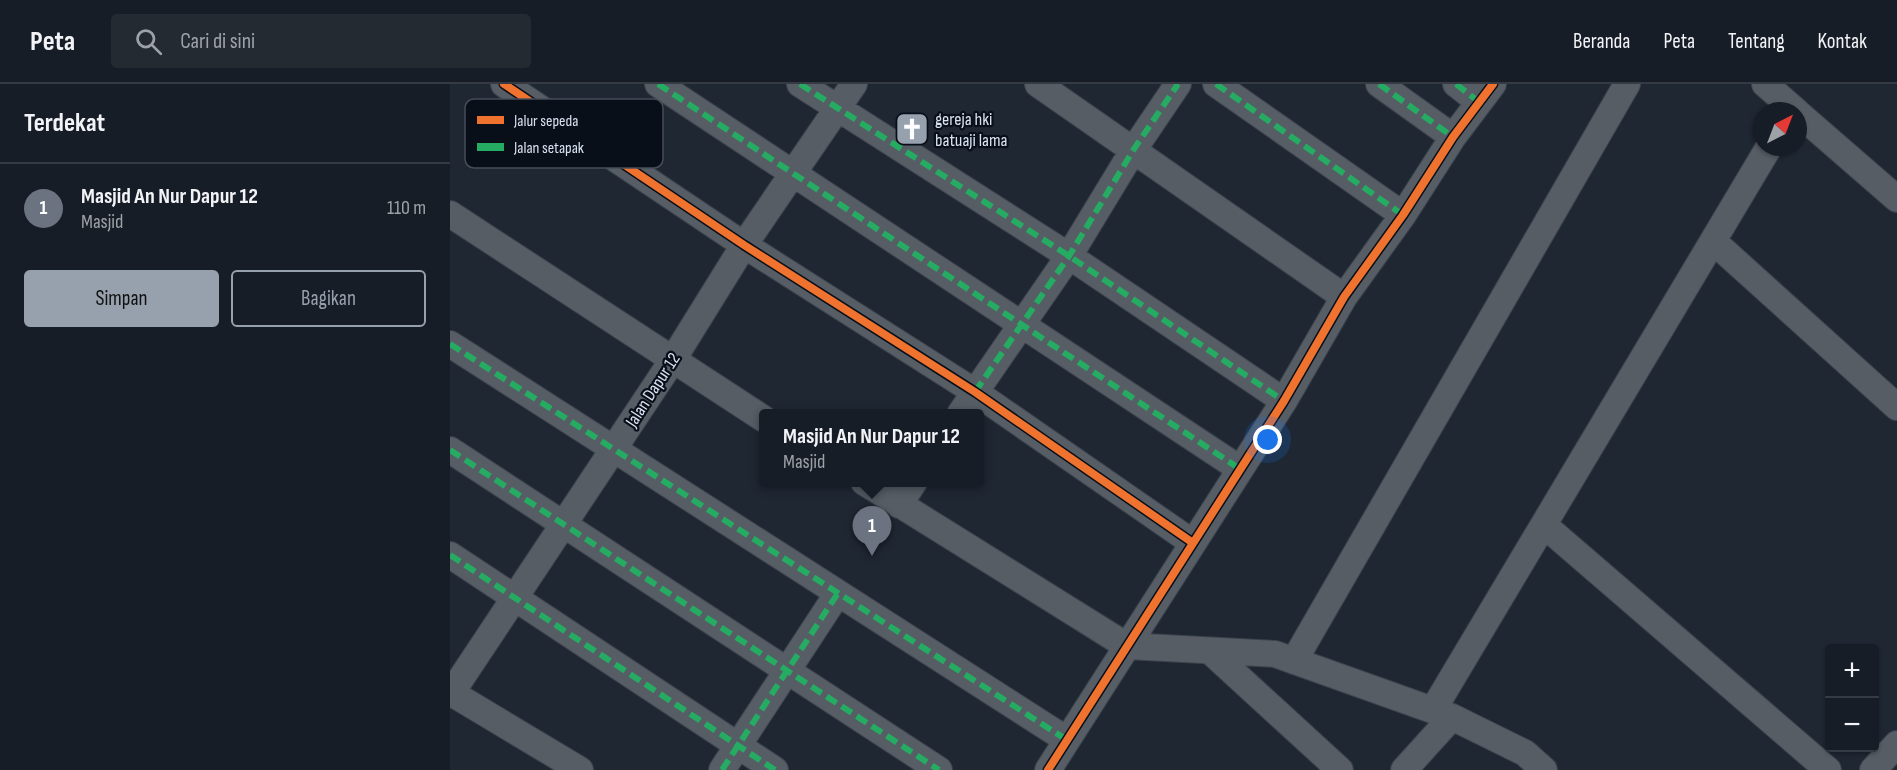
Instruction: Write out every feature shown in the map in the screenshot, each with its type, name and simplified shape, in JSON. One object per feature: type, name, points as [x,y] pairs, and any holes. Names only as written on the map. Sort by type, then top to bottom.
[{"type":"street","points":[[504,84],[526,99]]},
{"type":"street","points":[[658,84],[1240,469]]},
{"type":"street","points":[[800,84],[1069,256],[1284,401]]},
{"type":"street","name":"Jalan Dapur 12","points":[[450,694],[672,361],[744,245],[854,84]]},
{"type":"street","points":[[1038,84],[1344,297]]},
{"type":"street","points":[[963,409],[1069,256],[1134,149],[1178,84]]},
{"type":"street","points":[[1216,84],[1403,215]]},
{"type":"street","points":[[1379,84],[1453,137]]},
{"type":"street","points":[[1048,770],[1284,401],[1344,297],[1403,215],[1453,137],[1486,93],[1456,84]]},
{"type":"street","points":[[1294,661],[1628,84]]},
{"type":"street","points":[[1765,84],[1784,102]]},
{"type":"street","points":[[1807,122],[1897,199]]},
{"type":"street","points":[[1404,770],[1442,713],[1544,525],[1764,156]]},
{"type":"street","points":[[629,168],[744,245],[975,392],[1193,543]]},
{"type":"street","points":[[450,214],[759,416]]},
{"type":"street","points":[[1713,241],[1897,407]]},
{"type":"street","points":[[450,344],[1067,740]]},
{"type":"street","points":[[450,450],[939,770]]},
{"type":"street","points":[[870,487],[1127,646],[1275,654],[1442,713],[1525,753],[1544,770]]},
{"type":"street","points":[[899,505],[911,487]]},
{"type":"street","points":[[1544,525],[1828,770]]},
{"type":"street","points":[[450,555],[775,770]]},
{"type":"street","points":[[722,770],[838,593]]},
{"type":"street","points":[[1210,651],[1340,770]]},
{"type":"street","points":[[450,694],[580,770]]},
{"type":"street","points":[[1873,770],[1897,744]]},
{"type":"marked path","points":[[658,84],[1240,469]]},
{"type":"marked path","points":[[800,84],[1069,256],[1284,401]]},
{"type":"marked path","points":[[975,392],[1069,256],[1134,149],[1178,84]]},
{"type":"marked path","points":[[1216,84],[1403,215]]},
{"type":"marked path","points":[[1379,84],[1453,137]]},
{"type":"marked path","points":[[1456,84],[1479,102]]},
{"type":"marked path","points":[[450,344],[1067,740]]},
{"type":"marked path","points":[[450,450],[939,770]]},
{"type":"marked path","points":[[450,555],[775,770]]},
{"type":"marked path","points":[[722,770],[838,593]]},
{"type":"cycle path","points":[[504,84],[526,99]]},
{"type":"cycle path","points":[[1048,770],[1284,401],[1344,297],[1403,215],[1453,137],[1493,84]]},
{"type":"cycle path","points":[[629,168],[744,245],[975,392],[1193,543]]},
{"type":"place","name":"gereja hki batuaji lama","points":[[912,129]]},
{"type":"place","name":"Masjid An Nur Dapur 12","points":[[872,556]]}]
